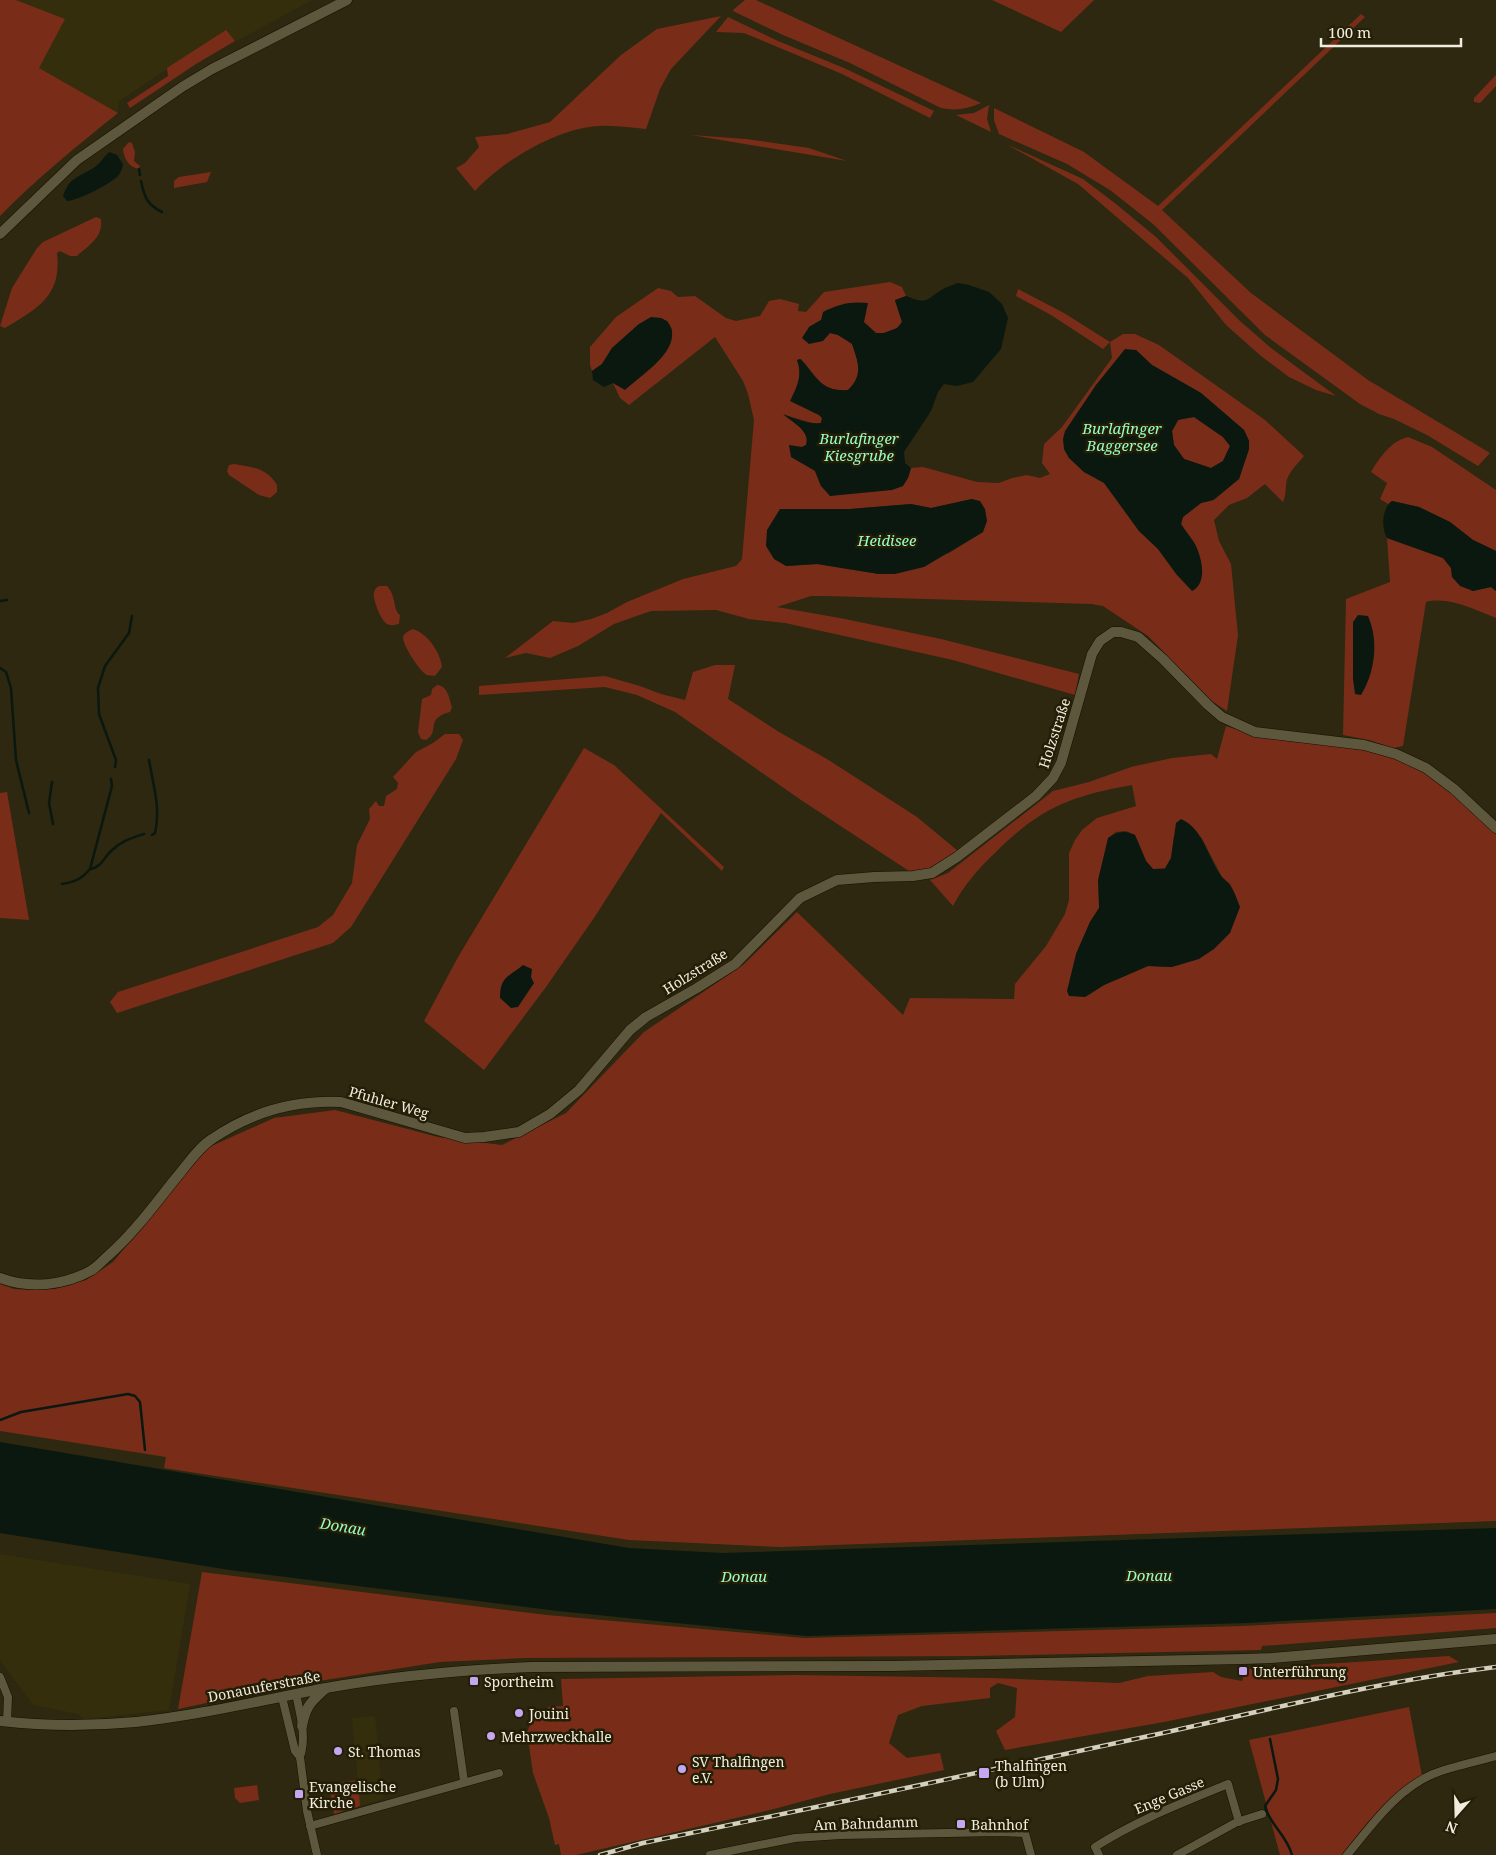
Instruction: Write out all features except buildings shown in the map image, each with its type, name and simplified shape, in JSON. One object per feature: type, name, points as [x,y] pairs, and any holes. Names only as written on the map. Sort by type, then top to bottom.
[{"type":"street","points":[[0,234],[77,160],[182,87],[212,69],[347,0]]},
{"type":"street","name":"Holzstraße","points":[[603,1063],[630,1030],[646,1017],[735,964],[800,898],[837,880],[913,876],[932,873],[957,858],[1036,796],[1053,778],[1061,763],[1092,654],[1100,641],[1113,632],[1138,636],[1222,717],[1255,732],[1364,745],[1396,754],[1426,768],[1454,789],[1496,828]]},
{"type":"street","name":"Pfuhler Weg","points":[[0,1278],[15,1284],[39,1285],[61,1282],[93,1269],[132,1232],[211,1139],[251,1116],[291,1105],[320,1101],[341,1102],[465,1138],[505,1135],[519,1132],[550,1114],[579,1090],[603,1063]]},
{"type":"street","name":"Donauuferstraße","points":[[3,1721],[69,1725],[136,1722],[326,1688],[420,1674],[532,1666],[892,1666],[1244,1659],[1496,1639]]},
{"type":"street","points":[[0,1677],[8,1697],[3,1721]]},
{"type":"street","points":[[302,1726],[306,1709],[326,1688]]},
{"type":"street","points":[[296,1694],[302,1726],[302,1750],[300,1757],[305,1800],[318,1855]]},
{"type":"street","points":[[282,1697],[295,1751],[300,1757]]},
{"type":"street","points":[[454,1712],[464,1781]]},
{"type":"street","points":[[1347,1855],[1393,1800],[1411,1788],[1432,1775],[1496,1756]]},
{"type":"street","points":[[310,1826],[499,1772]]},
{"type":"street","name":"Enge Gasse","points":[[1098,1855],[1095,1847],[1117,1833],[1154,1813],[1228,1784],[1239,1822]]},
{"type":"street","points":[[1177,1855],[1239,1822],[1262,1814]]},
{"type":"street","name":"Am Bahndamm","points":[[710,1855],[795,1838],[841,1835],[1025,1833],[1031,1855]]},
{"type":"shaded area","points":[[0,0],[16,0],[65,19],[39,68],[118,113],[43,175],[0,216]]},
{"type":"shaded area","points":[[16,0],[312,0],[239,40],[235,41],[225,31],[119,101],[118,113],[39,68],[65,19]]},
{"type":"shaded area","points":[[745,0],[756,0],[981,103],[961,109],[941,108],[850,63],[783,35],[733,11]]},
{"type":"shaded area","points":[[992,0],[1094,0],[1061,32]]},
{"type":"shaded area","points":[[1361,14],[1365,17],[1162,210],[1251,293],[1368,380],[1490,453],[1478,466],[1427,435],[1360,404],[1265,335],[1153,224],[1110,190],[1067,164],[999,134],[994,120],[994,108],[1084,152],[1158,206]]},
{"type":"shaded area","points":[[721,16],[671,69],[660,89],[646,129],[600,126],[567,132],[532,148],[500,168],[475,191],[456,168],[465,163],[479,147],[475,137],[507,134],[550,122],[621,55],[657,29]]},
{"type":"shaded area","points":[[728,17],[778,41],[844,68],[934,111],[930,118],[842,74],[744,33],[716,32]]},
{"type":"shaded area","points":[[226,30],[235,41],[196,64],[130,108],[127,103],[168,76],[167,68]]},
{"type":"shaded area","points":[[1496,75],[1496,86],[1480,103],[1474,102],[1474,98]]},
{"type":"shaded area","points":[[989,105],[987,119],[991,132],[956,115],[974,113]]},
{"type":"shaded area","points":[[691,135],[746,139],[809,148],[847,161]]},
{"type":"shaded area","points":[[129,142],[132,143],[135,152],[134,161],[140,166],[139,169],[130,164],[125,156],[123,149]]},
{"type":"shaded area","points":[[1006,144],[1083,179],[1116,204],[1156,237],[1240,321],[1271,348],[1336,396],[1316,390],[1289,377],[1261,356],[1226,325],[1188,278],[1078,184]]},
{"type":"shaded area","points":[[211,172],[207,182],[174,188],[174,181],[179,177]]},
{"type":"shaded area","points":[[96,217],[101,219],[100,231],[77,256],[70,256],[60,251],[57,253],[58,268],[56,280],[45,299],[28,314],[5,328],[0,326],[12,288],[37,248],[43,242]]},
{"type":"shaded area","points":[[890,282],[902,287],[906,296],[895,301],[902,322],[898,328],[884,333],[876,333],[864,323],[864,316],[821,320],[809,327],[838,335],[852,343],[858,368],[856,379],[848,390],[839,390],[825,386],[801,359],[797,360],[799,381],[791,401],[819,415],[822,418],[821,423],[816,424],[784,415],[804,432],[807,440],[806,445],[802,447],[821,486],[908,478],[911,468],[923,467],[977,482],[999,483],[1027,475],[1040,478],[1050,474],[1042,463],[1044,444],[1062,427],[1112,358],[1110,342],[1123,334],[1135,334],[1159,345],[1265,420],[1304,456],[1287,479],[1283,502],[1265,484],[1247,498],[1229,505],[1214,520],[1219,541],[1231,564],[1238,635],[1227,711],[1213,702],[1148,636],[1103,606],[1092,604],[811,596],[777,607],[941,639],[1079,674],[1075,695],[953,660],[785,623],[749,619],[716,610],[651,611],[614,624],[578,646],[550,658],[526,653],[505,658],[553,621],[573,623],[591,619],[683,579],[736,566],[742,559],[754,420],[743,381],[715,337],[629,405],[620,398],[613,383],[625,389],[655,364],[668,349],[672,331],[667,321],[639,324],[612,348],[602,364],[592,371],[590,347],[616,317],[658,288],[671,291],[678,297],[695,296],[726,318],[736,321],[760,316],[769,301],[780,299],[799,304],[798,311],[806,312],[824,292]],"holes":[[[1136,350],[1152,365],[1201,393],[1244,430],[1249,441],[1249,449],[1239,479],[1214,500],[1201,503],[1183,517],[1181,524],[1194,543],[1177,575],[1158,549],[1139,531],[1104,482],[1084,472],[1069,458],[1064,449],[1084,405],[1096,385]],[[972,499],[983,532],[949,553],[879,574],[817,564],[786,566],[780,509],[850,509],[911,504],[931,508]]]},
{"type":"shaded area","points":[[1018,289],[1064,313],[1110,342],[1103,349],[1051,315],[1016,296]]},
{"type":"shaded area","points":[[1194,417],[1223,437],[1230,446],[1223,461],[1211,468],[1184,459],[1174,445],[1172,431],[1179,419]]},
{"type":"shaded area","points":[[1408,437],[1432,447],[1496,490],[1496,551],[1473,540],[1450,522],[1419,507],[1392,501],[1388,504],[1380,499],[1387,483],[1371,472],[1382,455],[1391,446]]},
{"type":"shaded area","points":[[229,465],[253,467],[269,475],[277,485],[277,492],[270,498],[259,495],[229,475],[227,471]]},
{"type":"shaded area","points":[[1387,538],[1443,558],[1451,568],[1452,577],[1473,591],[1491,587],[1496,591],[1496,618],[1453,602],[1426,602],[1403,746],[1393,748],[1369,740],[1343,735],[1346,599],[1390,582]]},
{"type":"shaded area","points":[[379,586],[387,586],[390,590],[400,615],[399,624],[387,624],[380,614],[374,595],[375,589]]},
{"type":"shaded area","points":[[413,629],[428,639],[439,656],[442,667],[435,676],[424,673],[416,664],[403,641],[406,633]]},
{"type":"shaded area","points":[[715,665],[735,665],[728,699],[779,732],[827,759],[917,817],[958,851],[930,868],[909,871],[801,800],[675,712],[637,695],[605,687],[479,695],[479,686],[605,676],[685,700],[693,672]]},
{"type":"shaded area","points":[[437,685],[446,690],[452,707],[450,712],[437,718],[430,736],[426,740],[421,739],[418,732],[422,699],[431,695],[432,689]]},
{"type":"shaded area","points":[[1226,726],[1273,738],[1369,751],[1392,758],[1426,773],[1447,789],[1496,834],[1496,1521],[780,1547],[629,1540],[164,1468],[166,1457],[0,1431],[0,1284],[14,1289],[33,1290],[54,1289],[86,1280],[113,1262],[207,1148],[274,1118],[335,1110],[438,1137],[502,1145],[566,1113],[644,1032],[743,965],[797,912],[903,1015],[910,998],[1014,999],[1015,984],[1046,946],[1065,914],[1069,900],[1069,853],[1075,840],[1082,830],[1097,818],[1136,806],[1132,785],[1073,799],[1057,806],[1027,825],[983,865],[967,884],[953,906],[930,880],[948,873],[1053,791],[1089,782],[1131,767],[1172,758],[1211,754],[1217,759]],"holes":[[[1126,831],[1135,835],[1146,861],[1153,869],[1165,868],[1171,858],[1174,836],[1201,837],[1222,877],[1230,884],[1240,907],[1172,967],[1148,966],[1104,985],[1085,997],[1076,954],[1090,922],[1099,908],[1108,838],[1116,832]]]},
{"type":"shaded area","points":[[445,734],[459,734],[463,740],[456,759],[351,927],[333,943],[117,1013],[110,1002],[118,992],[318,927],[333,915],[352,883],[357,845],[370,819],[369,809],[376,801],[379,806],[384,806],[386,796],[397,789],[398,783],[393,777],[416,752]]},
{"type":"shaded area","points":[[584,748],[614,765],[724,867],[722,871],[661,813],[594,918],[546,987],[484,1070],[424,1021],[458,957]]},
{"type":"shaded area","points":[[7,792],[29,920],[0,918],[0,793]]},
{"type":"shaded area","points":[[0,1554],[190,1584],[169,1710],[84,1719],[78,1714],[33,1705],[0,1660]]},
{"type":"shaded area","points":[[202,1572],[547,1615],[804,1638],[1242,1626],[1496,1613],[1496,1628],[1262,1646],[1261,1650],[976,1656],[525,1658],[440,1662],[287,1686],[178,1709]]},
{"type":"shaded area","points":[[1449,1656],[1459,1662],[1164,1722],[1005,1750],[996,1731],[1015,1717],[1017,1688],[998,1683],[990,1688],[990,1698],[922,1706],[898,1715],[889,1743],[907,1758],[940,1753],[944,1770],[830,1794],[770,1810],[576,1855],[561,1855],[559,1844],[555,1845],[549,1818],[533,1773],[527,1732],[530,1719],[548,1717],[548,1707],[563,1706],[561,1679],[796,1675],[992,1678],[1119,1683],[1148,1676],[1213,1672],[1221,1677],[1242,1681],[1246,1669]]},
{"type":"shaded area","points":[[1409,1707],[1422,1776],[1392,1797],[1368,1822],[1342,1855],[1280,1855],[1249,1740]]},
{"type":"shaded area","points":[[375,1716],[383,1799],[360,1806],[352,1718]]},
{"type":"shaded area","points":[[358,1780],[360,1806],[334,1814],[329,1784]]},
{"type":"shaded area","points":[[257,1785],[259,1800],[240,1803],[235,1798],[234,1788]]},
{"type":"water","points":[[109,152],[117,155],[123,164],[118,176],[94,192],[67,201],[63,196],[68,185],[95,167]]},
{"type":"water","name":"Burlafinger Kiesgrube","points":[[958,283],[989,292],[1002,304],[1008,318],[1001,349],[973,382],[957,386],[944,384],[938,392],[931,411],[904,452],[905,463],[911,468],[903,486],[892,490],[830,496],[821,486],[815,471],[791,457],[789,445],[802,447],[806,445],[807,440],[800,427],[783,414],[807,422],[821,423],[822,418],[819,415],[790,401],[797,386],[799,376],[797,360],[800,359],[825,386],[839,390],[848,390],[853,384],[858,374],[858,363],[852,344],[838,335],[830,333],[823,341],[809,344],[802,338],[809,327],[821,320],[823,312],[839,305],[856,302],[868,303],[864,322],[876,333],[884,333],[897,328],[902,322],[895,300],[906,296],[923,301],[943,289]]},
{"type":"water","points":[[651,317],[667,321],[672,329],[671,341],[662,357],[625,390],[613,383],[604,387],[593,380],[592,371],[602,364],[612,348],[639,324]]},
{"type":"water","name":"Burlafinger Baggersee","points":[[1125,349],[1136,350],[1152,365],[1201,393],[1244,430],[1249,441],[1249,449],[1239,479],[1213,500],[1201,503],[1183,517],[1181,524],[1195,544],[1200,556],[1202,570],[1200,582],[1192,591],[1177,575],[1158,549],[1139,531],[1104,483],[1084,472],[1069,458],[1064,449],[1063,439],[1065,431],[1096,385]],"holes":[[[1194,417],[1223,437],[1230,446],[1223,461],[1211,468],[1184,459],[1174,445],[1172,431],[1178,420]]]},
{"type":"water","name":"Heidisee","points":[[972,499],[980,501],[985,509],[987,521],[983,532],[924,567],[895,574],[879,574],[817,564],[786,566],[774,559],[766,546],[767,530],[780,509],[850,509],[911,504],[931,508]]},
{"type":"water","points":[[1392,501],[1419,507],[1450,522],[1473,540],[1496,551],[1496,591],[1491,587],[1473,591],[1460,586],[1452,577],[1451,568],[1443,558],[1387,538],[1384,529],[1384,513]]},
{"type":"water","points":[[1358,615],[1368,616],[1374,636],[1374,656],[1370,676],[1361,695],[1355,694],[1353,679],[1353,622]]},
{"type":"water","points":[[1181,819],[1189,824],[1201,837],[1217,870],[1235,893],[1240,907],[1230,933],[1214,949],[1199,959],[1172,967],[1148,966],[1104,985],[1085,997],[1069,996],[1067,991],[1076,954],[1090,922],[1099,908],[1098,880],[1108,838],[1121,832],[1135,835],[1146,861],[1153,869],[1165,869],[1171,858],[1176,823]]},
{"type":"water","points":[[523,965],[532,969],[531,977],[534,983],[518,1007],[511,1008],[500,998],[500,991],[506,978]]},
{"type":"water","name":"Donau","points":[[0,1442],[629,1548],[722,1553],[1496,1528],[1496,1609],[1247,1623],[807,1636],[558,1611],[230,1570],[0,1533]]},
{"type":"waterway","points":[[139,169],[140,175]]},
{"type":"waterway","points":[[141,181],[147,200],[162,212]]},
{"type":"waterway","points":[[0,601],[7,600]]},
{"type":"waterway","points":[[115,767],[116,760],[99,714],[98,688],[105,666],[129,633],[132,616]]},
{"type":"waterway","points":[[0,668],[6,672],[11,688],[16,760],[29,813]]},
{"type":"waterway","points":[[149,760],[157,806],[157,824],[155,833],[152,835]]},
{"type":"waterway","points":[[62,884],[78,880],[90,869],[112,786],[111,779]]},
{"type":"waterway","points":[[52,782],[49,803],[53,824]]},
{"type":"waterway","points":[[91,869],[100,864],[119,845],[130,838],[144,834]]},
{"type":"waterway","points":[[0,1420],[21,1412],[128,1394],[135,1396],[140,1402],[145,1450]]},
{"type":"waterway","points":[[1270,1739],[1278,1779],[1276,1790],[1265,1806],[1270,1818],[1290,1848],[1292,1855]]},
{"type":"railway","points":[[600,1855],[643,1843],[1149,1736],[1322,1697],[1409,1680],[1496,1667]]},
{"type":"place","name":"Unterführung","points":[[1243,1671]]},
{"type":"place","name":"Sportheim","points":[[474,1681]]},
{"type":"place","name":"Jouini","points":[[519,1713]]},
{"type":"place","name":"Mehrzweckhalle","points":[[491,1736]]},
{"type":"place","name":"St. Thomas","points":[[338,1751]]},
{"type":"place","name":"SV Thalfingen e.V.","points":[[682,1769]]},
{"type":"place","name":"Thalfingen (b Ulm)","points":[[984,1773]]},
{"type":"place","name":"Evangelische Kirche","points":[[299,1794]]},
{"type":"place","name":"Bahnhof","points":[[961,1824]]}]
